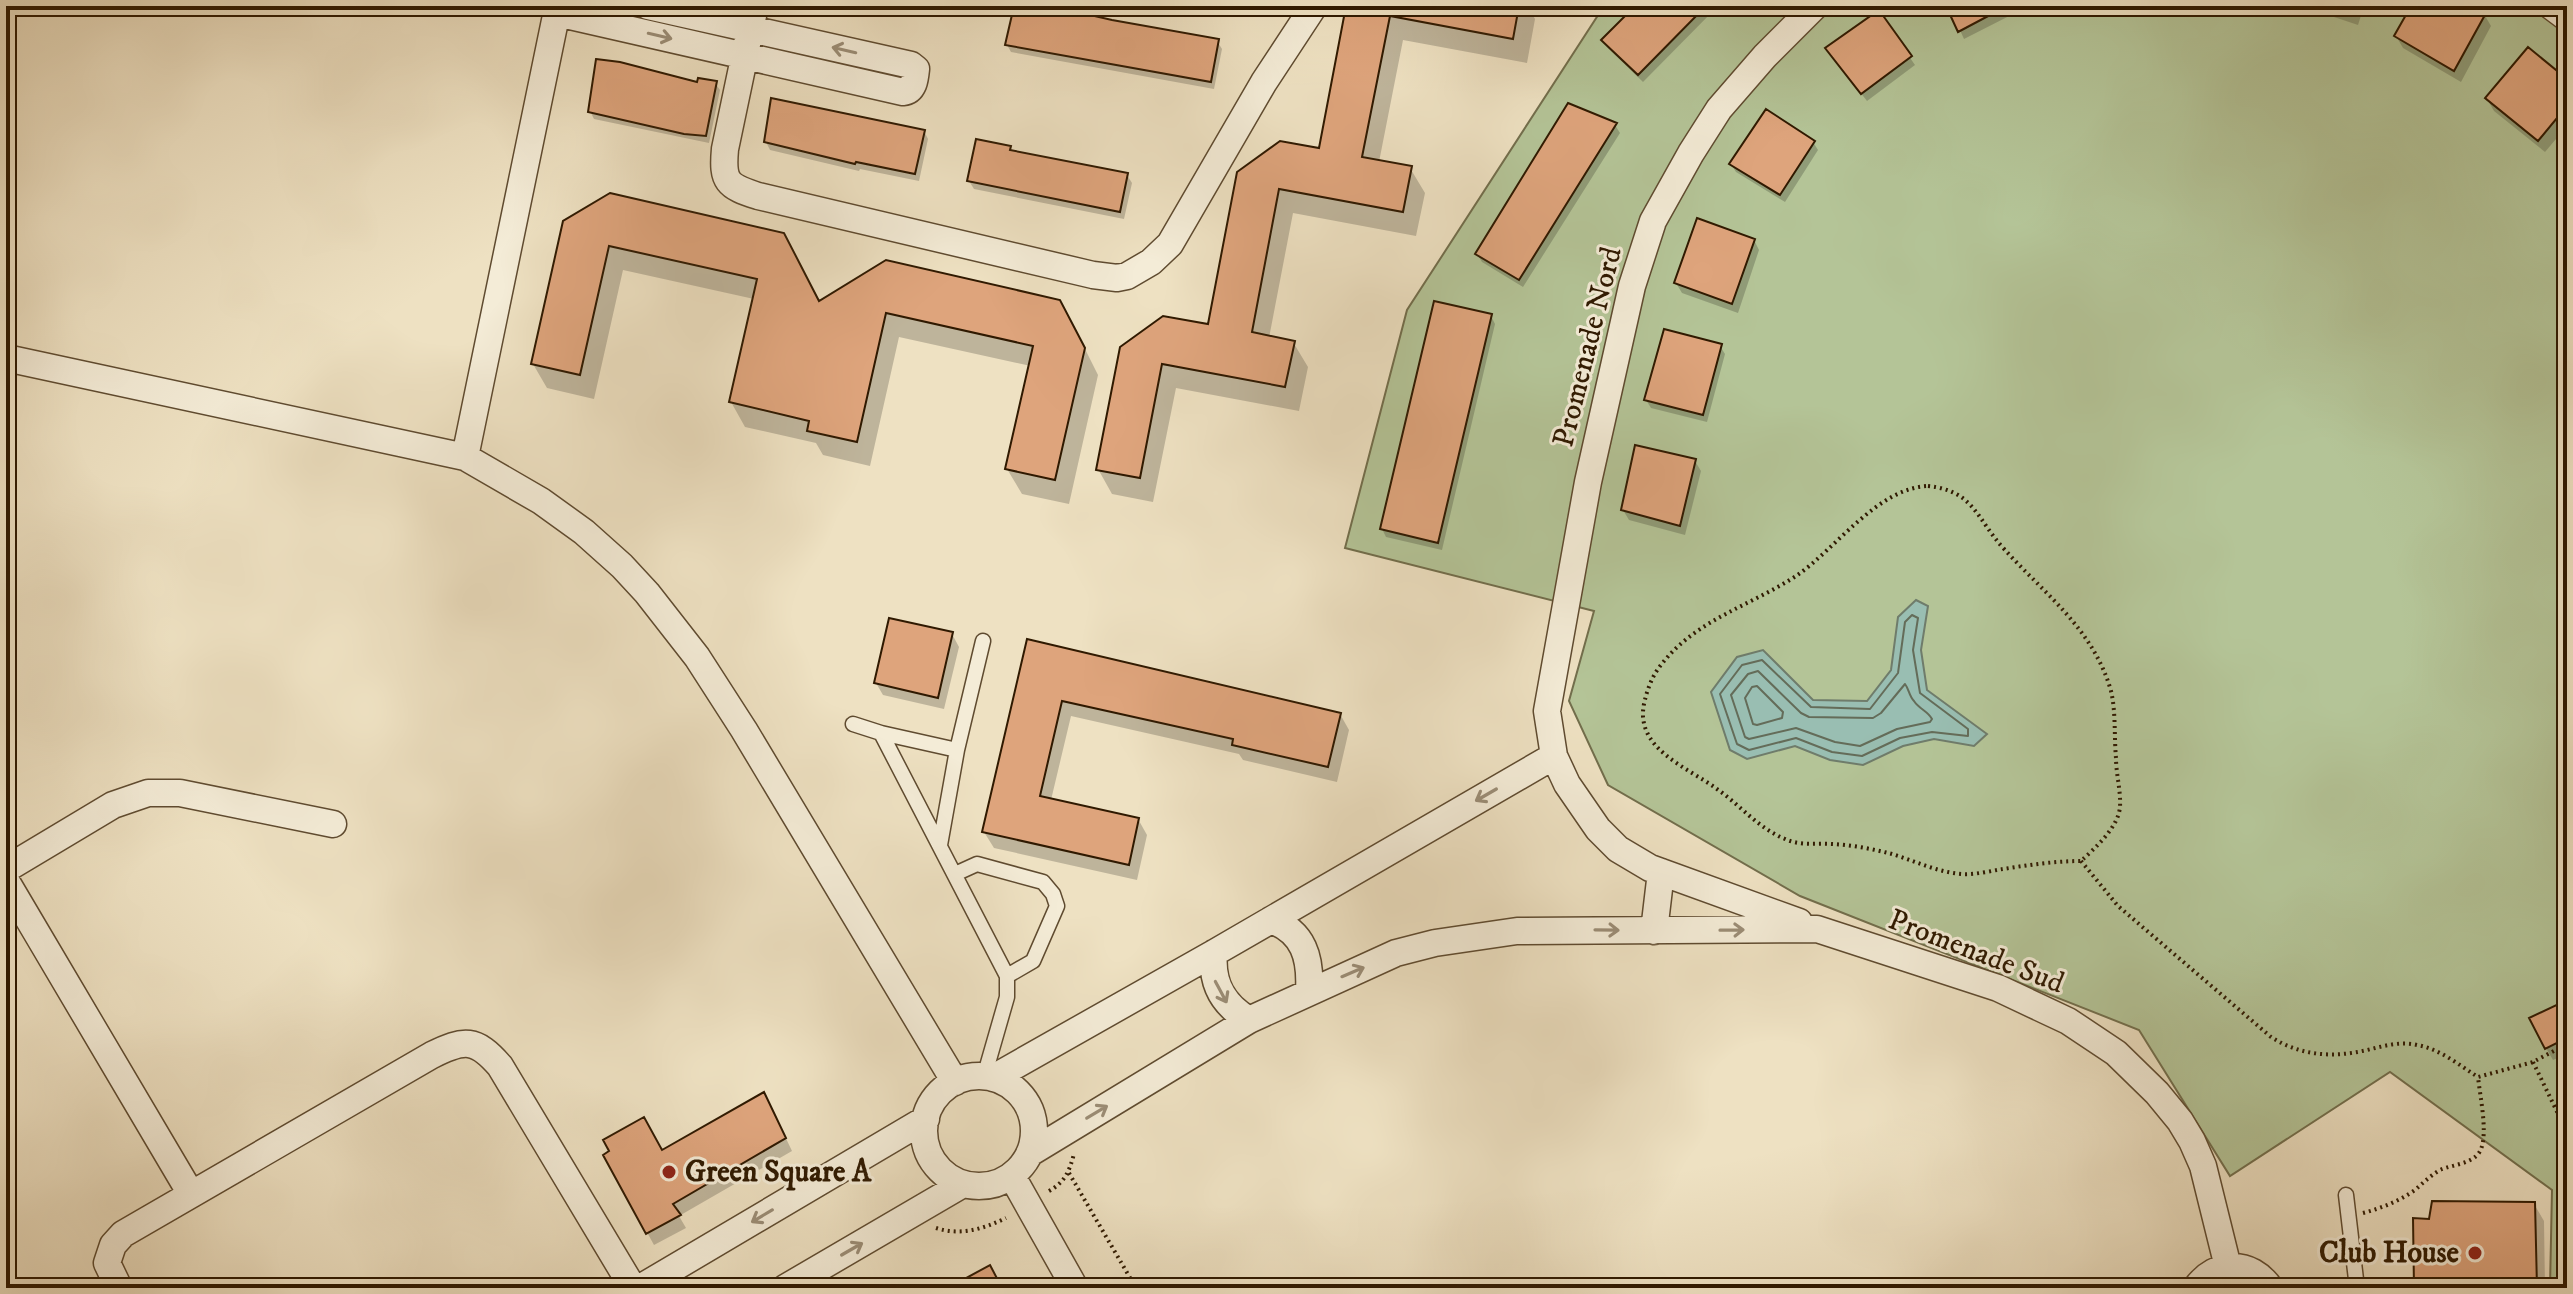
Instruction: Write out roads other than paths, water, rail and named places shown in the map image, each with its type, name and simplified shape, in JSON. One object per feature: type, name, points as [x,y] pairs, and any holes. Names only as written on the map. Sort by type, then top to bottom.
[{"type":"street","points":[[465,457],[557,9],[903,92],[913,86],[916,69],[911,65],[753,17],[648,6]]},
{"type":"street","points":[[753,17],[723,168],[727,180],[736,189],[1093,275],[1117,278],[1139,270],[1170,244],[1264,82],[1314,6]]},
{"type":"street","name":"Promenade Nord","points":[[1815,6],[1758,64],[1707,127],[1663,201],[1639,261],[1588,482],[1547,711],[1554,756],[1581,808],[1598,829],[1629,857],[1661,872],[1817,929]]},
{"type":"street","points":[[2551,6],[2567,18]]},
{"type":"street","points":[[6,358],[465,457],[541,501],[584,532],[622,566],[675,627],[722,694],[955,1082]]},
{"type":"street","points":[[1271,920],[1295,934],[1305,949],[1310,967],[1309,991],[1249,1020],[1030,1153],[1012,1176],[994,1184],[963,1184],[944,1174],[931,1159],[925,1139],[926,1119],[933,1101],[947,1087],[964,1078],[988,1077],[1214,953],[1554,756]]},
{"type":"street","points":[[6,869],[113,805],[148,793],[180,793],[333,824]]},
{"type":"street","points":[[1654,931],[1661,872]]},
{"type":"street","points":[[6,881],[191,1194]]},
{"type":"street","name":"Promenade Sud","points":[[1309,991],[1396,953],[1444,941],[1551,929],[1817,929],[1998,988],[2068,1021],[2116,1053],[2150,1086],[2186,1130],[2203,1166],[2228,1267]]},
{"type":"street","points":[[1214,953],[1213,971],[1222,996],[1234,1010],[1249,1020]]},
{"type":"street","points":[[119,1288],[107,1263],[117,1239],[457,1043],[472,1043],[489,1053],[500,1066],[633,1288]]},
{"type":"street","points":[[988,1077],[1018,1092],[1029,1107],[1035,1135],[1030,1153]]},
{"type":"street","points":[[640,1288],[926,1119]]},
{"type":"street","points":[[1012,1176],[1017,1210],[1075,1288]]},
{"type":"street","points":[[785,1288],[963,1184]]},
{"type":"street","points":[[2196,1288],[2211,1273],[2228,1267],[2251,1270],[2263,1278],[2270,1288]]},
{"type":"lane","points":[[940,845],[957,750],[983,641]]},
{"type":"lane","points":[[853,724],[957,750]]},
{"type":"lane","points":[[881,733],[1007,976],[1007,997],[988,1077]]},
{"type":"lane","points":[[955,874],[977,864],[1043,882],[1053,894],[1057,906],[1033,961],[1007,976]]},
{"type":"lane","points":[[2346,1195],[2357,1288]]},
{"type":"water","points":[[1916,600],[1928,606],[1921,650],[1927,690],[1987,734],[1974,746],[1934,739],[1903,746],[1863,765],[1830,760],[1795,746],[1747,759],[1730,750],[1711,692],[1737,657],[1763,650],[1813,700],[1867,701],[1891,670],[1898,617]]},
{"type":"place","name":"Green Square A","points":[[669,1172]]},
{"type":"place","name":"Club House","points":[[2475,1253]]}]
